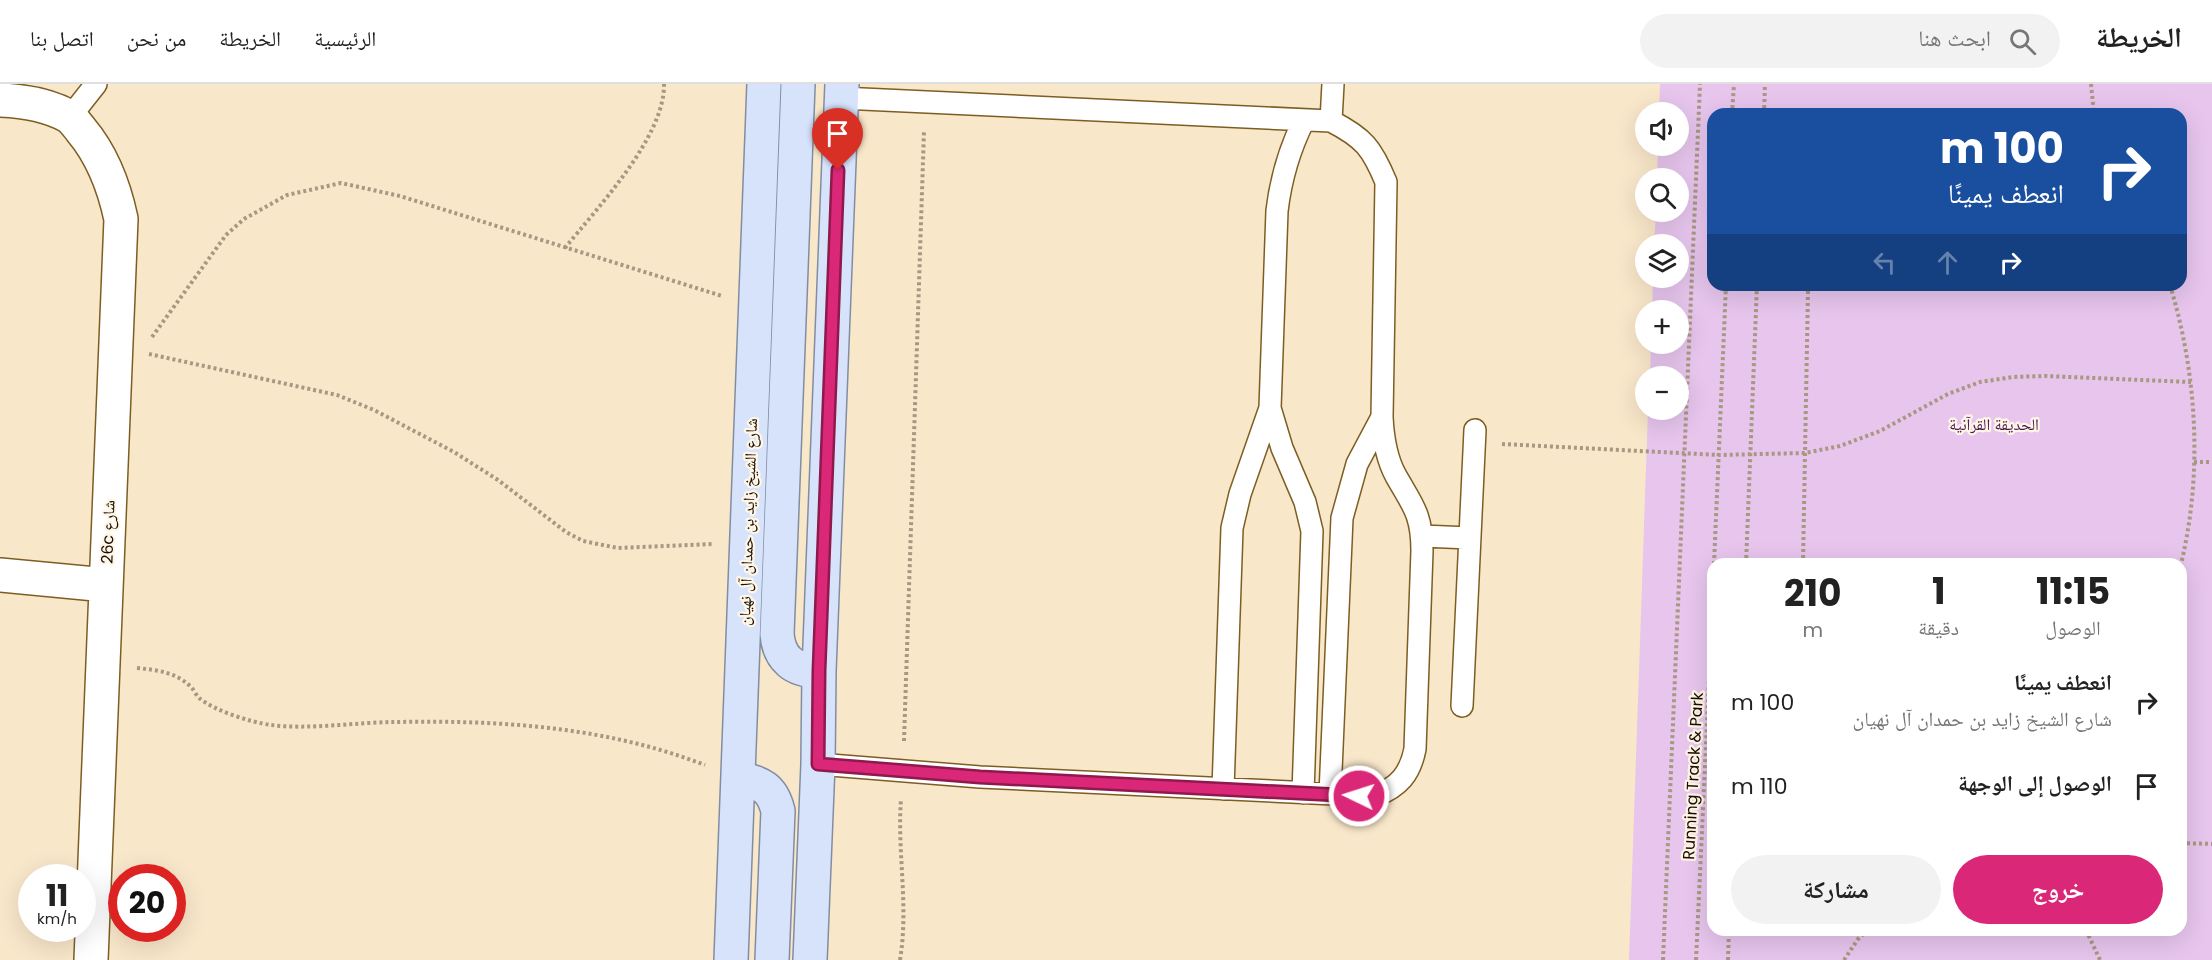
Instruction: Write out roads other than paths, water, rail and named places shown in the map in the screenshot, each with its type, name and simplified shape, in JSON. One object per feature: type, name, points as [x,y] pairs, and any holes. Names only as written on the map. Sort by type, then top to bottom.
[{"type":"main road","name":"شارع الشيخ زايد بن حمدان آل نهيان","points":[[730,960],[739,778],[764,84]]},
{"type":"main road","points":[[798,84],[777,634],[778,647],[789,663],[806,671],[819,671]]},
{"type":"main road","points":[[810,960],[841,91]]},
{"type":"main road","points":[[739,778],[765,787],[775,797],[778,811],[772,960]]},
{"type":"street","points":[[0,99],[30,103],[70,117]]},
{"type":"street","name":"26c شارع","points":[[70,117],[89,140],[104,164],[115,191],[121,219],[129,350],[106,585],[91,960]]},
{"type":"street","points":[[0,575],[106,585]]},
{"type":"lane","points":[[70,117],[96,84]]},
{"type":"lane","points":[[1331,121],[1333,84]]},
{"type":"lane","points":[[818,764],[903,771],[1375,796],[1390,790],[1403,780],[1412,765],[1422,536],[1415,507],[1397,477],[1389,458],[1382,417],[1386,182],[1376,156],[1356,134],[1331,121],[925,102],[841,91]]},
{"type":"lane","points":[[1223,789],[1232,528],[1240,494],[1270,408],[1280,178],[1290,148],[1304,120]]},
{"type":"lane","points":[[1270,408],[1282,448],[1305,502],[1312,531],[1303,793]]},
{"type":"lane","points":[[1330,794],[1342,518],[1358,465],[1382,417]]},
{"type":"lane","points":[[1462,706],[1475,437]]},
{"type":"lane","points":[[1422,536],[1470,538]]},
{"type":"park label","name":"الحديقة القرآنية","points":[[1994,424]]}]
